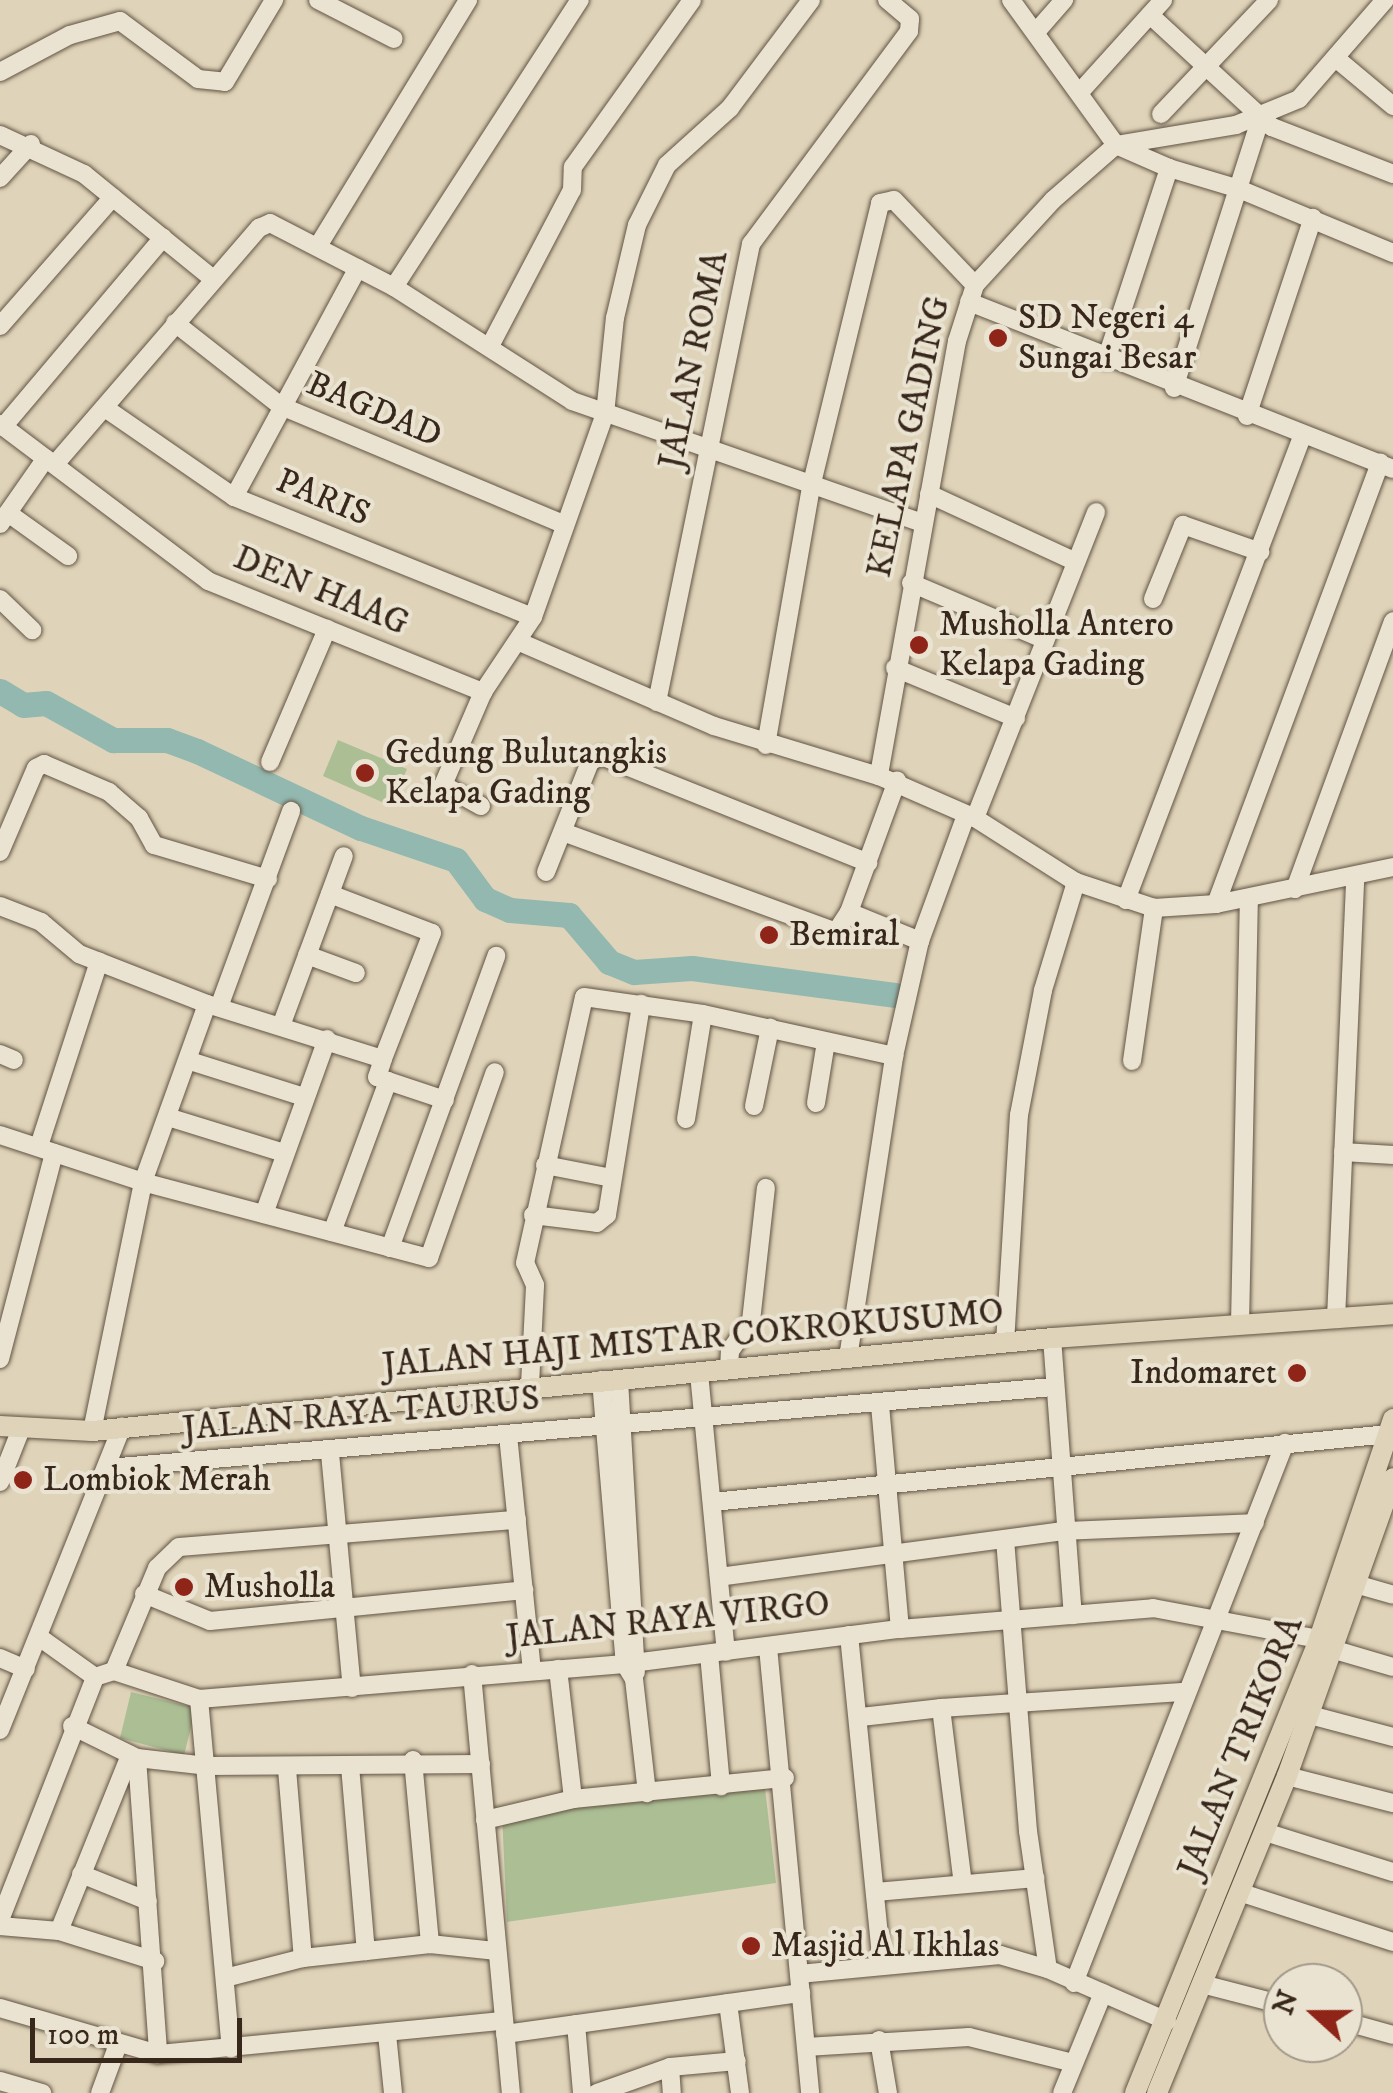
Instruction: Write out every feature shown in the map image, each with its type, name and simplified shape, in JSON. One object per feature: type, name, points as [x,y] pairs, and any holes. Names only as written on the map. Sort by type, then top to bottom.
[{"type":"main road","name":"JALAN HAJI MISTAR COKROKUSUMO","points":[[11,1428],[92,1431],[530,1384],[698,1373],[1052,1338],[1393,1315]]},
{"type":"main road","name":"JALAN TRIKORA","points":[[1157,2093],[1310,1714],[1391,1426]]},
{"type":"main road","name":"JALAN TRIKORA","points":[[1135,2093],[1327,1645],[1359,1585],[1393,1478]]},
{"type":"street","points":[[0,72],[70,34],[120,21],[198,79],[226,82],[274,0]]},
{"type":"street","points":[[318,0],[394,38]]},
{"type":"street","points":[[318,246],[468,0]]},
{"type":"street","points":[[394,287],[580,0]]},
{"type":"street","points":[[490,346],[572,190],[573,167],[692,0]]},
{"type":"street","points":[[481,806],[443,785],[483,692],[522,643],[534,617],[605,414],[623,277],[655,184],[678,150],[730,108],[811,0]]},
{"type":"street","name":"JALAN ROMA","points":[[657,702],[706,449],[756,234],[910,31],[910,19],[888,0]]},
{"type":"street","points":[[1011,0],[1116,145],[1169,168],[1240,189],[1393,253]]},
{"type":"street","points":[[1036,32],[1064,0]]},
{"type":"street","points":[[1080,92],[1163,0]]},
{"type":"street","points":[[1161,114],[1269,0]]},
{"type":"street","name":"KELAPA GADING","points":[[851,907],[868,862],[888,778],[895,668],[972,294],[1053,200],[1116,145],[1261,116],[1298,99],[1389,1]]},
{"type":"street","points":[[1150,15],[1280,132],[1393,174]]},
{"type":"street","points":[[1338,60],[1393,106]]},
{"type":"street","points":[[1174,388],[1261,116]]},
{"type":"street","points":[[0,135],[31,144],[113,197],[213,280]]},
{"type":"street","points":[[0,178],[31,144]]},
{"type":"street","points":[[1106,360],[1169,168]]},
{"type":"street","points":[[0,326],[113,197]]},
{"type":"street","points":[[766,745],[810,486],[880,203],[894,200],[972,294],[1106,360],[1386,466],[1216,904]]},
{"type":"street","points":[[1247,416],[1314,218]]},
{"type":"street","points":[[68,556],[4,518],[264,224],[318,246],[394,287],[490,346],[537,383],[605,414],[923,523]]},
{"type":"street","points":[[2,425],[163,238]]},
{"type":"street","points":[[234,497],[358,268]]},
{"type":"street","name":"BAGDAD","points":[[175,323],[280,406],[565,526]]},
{"type":"street","name":"PARIS","points":[[105,408],[234,497],[534,617]]},
{"type":"street","name":"DEN HAAG","points":[[2,425],[208,581],[483,692]]},
{"type":"street","points":[[1126,900],[1302,436]]},
{"type":"street","points":[[929,494],[1074,561]]},
{"type":"street","points":[[848,1358],[894,1056],[922,936],[1016,718],[1096,512]]},
{"type":"street","points":[[1154,599],[1183,525],[1260,552]]},
{"type":"street","points":[[910,583],[1045,640]]},
{"type":"street","points":[[1,602],[32,630]]},
{"type":"street","points":[[1295,889],[1393,621]]},
{"type":"street","points":[[270,762],[326,629]]},
{"type":"street","points":[[522,643],[766,745],[888,778],[971,817],[1076,882],[1154,908],[1216,904],[1393,867]]},
{"type":"street","points":[[895,668],[1016,718]]},
{"type":"street","points":[[546,872],[590,762],[601,756],[868,862]]},
{"type":"street","points":[[0,852],[36,768],[44,764],[109,792],[139,818],[154,845],[268,880]]},
{"type":"street","points":[[92,1431],[143,1182],[171,1118],[190,1060],[268,880],[291,812]]},
{"type":"street","points":[[563,832],[832,932],[851,907],[922,936]]},
{"type":"street","points":[[282,1026],[344,856]]},
{"type":"street","points":[[1336,1319],[1355,877]]},
{"type":"street","points":[[1005,1344],[1019,1115],[1043,990],[1076,882]]},
{"type":"street","points":[[330,894],[432,934],[377,1077],[444,1100]]},
{"type":"street","points":[[1240,1324],[1238,1173],[1249,898]]},
{"type":"street","points":[[0,906],[41,922],[71,950],[213,1005],[384,1059]]},
{"type":"street","points":[[1132,1062],[1154,908]]},
{"type":"street","points":[[307,955],[356,974]]},
{"type":"street","points":[[390,1248],[496,956]]},
{"type":"street","points":[[0,1359],[46,1150],[100,961]]},
{"type":"street","points":[[530,1384],[535,1284],[525,1263],[584,996],[703,1014],[894,1056]]},
{"type":"street","points":[[533,1215],[596,1223],[607,1215],[641,1004]]},
{"type":"street","points":[[686,1119],[703,1014]]},
{"type":"street","points":[[754,1106],[770,1028]]},
{"type":"street","points":[[264,1214],[328,1039]]},
{"type":"street","points":[[816,1103],[826,1042]]},
{"type":"street","points":[[190,1060],[304,1097]]},
{"type":"street","points":[[0,1135],[143,1182],[423,1258],[432,1254],[495,1072]]},
{"type":"street","points":[[332,1232],[388,1081]]},
{"type":"street","points":[[171,1118],[284,1153]]},
{"type":"street","points":[[1343,1152],[1393,1155]]},
{"type":"street","points":[[545,1166],[612,1178]]},
{"type":"street","points":[[730,1368],[730,1352],[750,1321],[766,1188]]},
{"type":"street","points":[[1052,1338],[1058,1465],[1073,1615]]},
{"type":"street","points":[[698,1373],[719,1577],[721,1786]]},
{"type":"street","points":[[610,1380],[647,1792]]},
{"type":"street","name":"JALAN RAYA TAURUS","points":[[108,1468],[330,1452],[612,1424],[704,1420],[1053,1386]]},
{"type":"street","points":[[880,1404],[900,1630]]},
{"type":"street","points":[[713,1502],[1285,1444],[1391,1426]]},
{"type":"street","points":[[0,1730],[122,1427]]},
{"type":"street","points":[[0,1482],[11,1428]]},
{"type":"street","points":[[508,1435],[532,1670]]},
{"type":"street","points":[[1074,1983],[1285,1444]]},
{"type":"street","points":[[330,1452],[352,1688]]},
{"type":"street","points":[[155,1962],[59,1931],[0,1923],[72,1726],[94,1677],[114,1670],[157,1568],[179,1547],[518,1520]]},
{"type":"street","points":[[719,1577],[895,1558],[1064,1530],[1255,1523]]},
{"type":"street","points":[[1004,1539],[1035,1878],[1048,1968]]},
{"type":"street","points":[[1359,1585],[1393,1595]]},
{"type":"street","points":[[144,1594],[210,1621],[524,1590]]},
{"type":"street","name":"JALAN RAYA VIRGO","points":[[114,1670],[198,1699],[352,1688],[472,1674],[633,1668],[849,1635],[1013,1625],[1154,1608],[1216,1618],[1327,1645],[1393,1667]]},
{"type":"street","points":[[849,1635],[861,1716],[882,1963]]},
{"type":"street","points":[[39,1637],[94,1677]]},
{"type":"street","points":[[768,1647],[784,1778],[810,2093]]},
{"type":"street","points":[[0,1658],[26,1669]]},
{"type":"street","points":[[558,1669],[572,1799]]},
{"type":"street","points":[[472,1674],[511,2093]]},
{"type":"street","points":[[861,1716],[1017,1698],[1185,1692]]},
{"type":"street","points":[[198,1699],[230,2049]]},
{"type":"street","points":[[941,1708],[963,1884]]},
{"type":"street","points":[[1310,1714],[1393,1736]]},
{"type":"street","points":[[72,1726],[133,1756],[207,1766],[287,1770],[413,1760],[481,1764]]},
{"type":"street","points":[[59,1931],[133,1756]]},
{"type":"street","points":[[133,1756],[155,1962],[158,2054]]},
{"type":"street","points":[[413,1760],[430,1944]]},
{"type":"street","points":[[350,1766],[366,1951]]},
{"type":"street","points":[[287,1770],[303,1958]]},
{"type":"street","points":[[1287,1776],[1393,1803]]},
{"type":"street","points":[[486,1820],[572,1799],[784,1778]]},
{"type":"street","points":[[1264,1832],[1393,1872]]},
{"type":"street","points":[[81,1874],[148,1901]]},
{"type":"street","points":[[876,1892],[1035,1878]]},
{"type":"street","points":[[1239,1892],[1393,1942]]},
{"type":"street","points":[[225,1978],[303,1958],[430,1944],[495,1951]]},
{"type":"street","points":[[0,2008],[117,2047],[158,2054],[387,2034],[576,2024],[728,2003],[882,1963],[1000,1955],[1048,1968],[1074,1983],[1167,2021]]},
{"type":"street","points":[[1202,1984],[1263,2000]]},
{"type":"street","points":[[1062,2093],[1103,1993]]},
{"type":"street","points":[[728,2003],[740,2093]]},
{"type":"street","points":[[576,2024],[582,2093]]},
{"type":"street","points":[[1363,2027],[1393,2035]]},
{"type":"street","points":[[387,2034],[393,2093]]},
{"type":"street","points":[[806,2047],[969,2037],[1073,2064]]},
{"type":"street","points":[[878,2040],[888,2093]]},
{"type":"street","points":[[100,2093],[117,2047]]},
{"type":"street","points":[[597,2093],[621,2088],[670,2067],[737,2061]]},
{"type":"street","points":[[670,2067],[672,2093]]},
{"type":"street","points":[[0,2081],[36,2092]]},
{"type":"green space","name":"Gedung Bulutangkis Kelapa Gading","points":[[338,740],[407,769],[391,806],[323,776]]},
{"type":"green space","points":[[131,1692],[196,1708],[184,1755],[120,1738]]},
{"type":"green space","points":[[765,1788],[776,1883],[507,1922],[502,1814]]},
{"type":"waterway","points":[[0,691],[23,705],[46,703],[113,740],[167,740],[197,751],[361,828],[456,860],[485,899],[510,910],[569,915],[609,962],[634,972],[692,968],[894,995]]},
{"type":"place","name":"SD Negeri 4 Sungai Besar","points":[[998,338]]},
{"type":"place","name":"Musholla Antero Kelapa Gading","points":[[919,645]]},
{"type":"place","name":"Gedung Bulutangkis Kelapa Gading","points":[[365,773]]},
{"type":"place","name":"Bemiral","points":[[769,935]]},
{"type":"place","name":"Indomaret","points":[[1297,1373]]},
{"type":"place","name":"Lombiok Merah","points":[[23,1480]]},
{"type":"place","name":"Musholla","points":[[184,1587]]},
{"type":"place","name":"Masjid Al Ikhlas","points":[[751,1946]]}]
